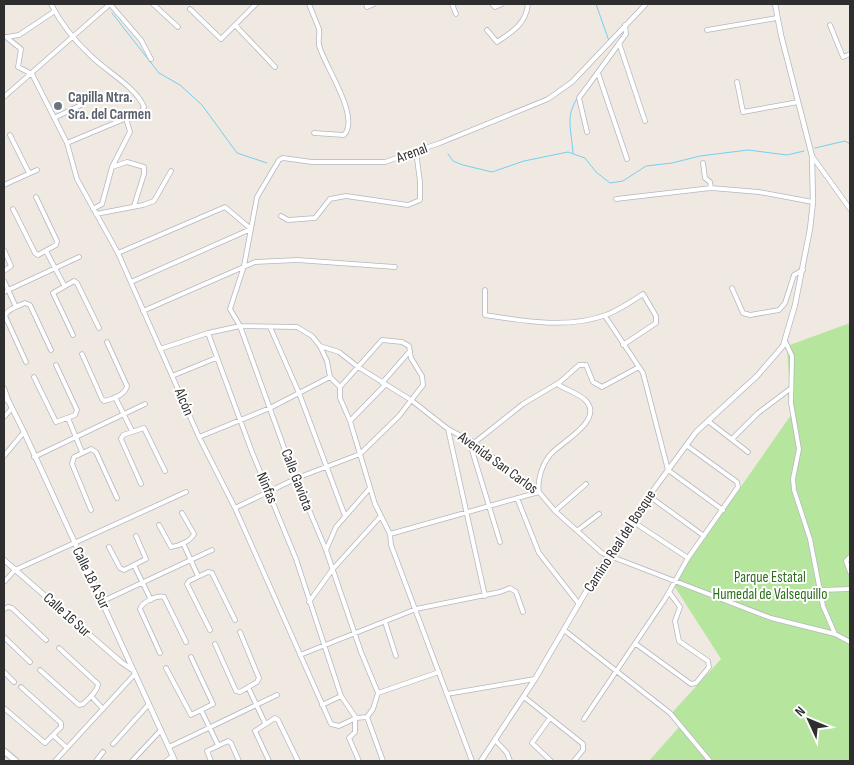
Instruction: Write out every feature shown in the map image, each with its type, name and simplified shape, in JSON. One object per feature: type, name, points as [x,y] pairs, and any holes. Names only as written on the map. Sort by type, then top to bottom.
[{"type":"main road","points":[[4,750],[16,761]]},
{"type":"street","points":[[51,4],[72,37],[92,57],[138,96],[143,109],[67,143]]},
{"type":"street","points":[[4,97],[110,4],[141,40],[151,59]]},
{"type":"street","points":[[153,4],[178,27]]},
{"type":"street","points":[[190,9],[221,39],[256,4]]},
{"type":"street","points":[[310,4],[319,29],[320,45],[346,103],[348,118],[347,132],[344,135],[314,133]]},
{"type":"street","points":[[367,5],[374,4]]},
{"type":"street","points":[[452,4],[456,14]]},
{"type":"street","points":[[492,4],[495,8],[502,4]]},
{"type":"street","points":[[487,30],[497,42],[522,22],[527,13],[528,4]]},
{"type":"street","name":"Arenal","points":[[240,326],[232,314],[230,305],[244,266],[258,197],[279,160],[283,158],[312,162],[385,162],[555,95],[580,74],[646,4]]},
{"type":"street","name":"Camino Real del Bosque","points":[[481,761],[524,697],[608,555],[649,496],[686,445],[708,421],[767,366],[781,351],[785,341],[803,270],[813,202],[812,156],[775,4]]},
{"type":"street","name":"Alcón","points":[[55,11],[19,35],[6,37],[21,50],[18,67],[32,74],[67,143],[77,180],[118,253],[199,436],[235,508],[331,724],[339,726],[356,718]]},
{"type":"street","points":[[707,30],[777,18]]},
{"type":"street","points":[[587,132],[579,102],[581,95],[619,43],[627,30],[625,25]]},
{"type":"street","points":[[830,25],[843,57],[850,54]]},
{"type":"street","points":[[235,26],[275,67]]},
{"type":"street","points":[[619,43],[645,121]]},
{"type":"street","points":[[598,72],[627,159]]},
{"type":"street","points":[[737,82],[743,112],[798,102]]},
{"type":"street","points":[[54,118],[83,104]]},
{"type":"street","points":[[95,212],[102,204],[112,167],[130,132],[126,118]]},
{"type":"street","points":[[10,135],[29,173]]},
{"type":"street","points":[[282,216],[288,220],[315,218],[330,199],[346,196],[408,206],[415,204],[420,200],[416,151]]},
{"type":"street","points":[[812,156],[850,209]]},
{"type":"street","points":[[112,167],[128,162],[144,167],[144,174],[134,206]]},
{"type":"street","points":[[703,163],[705,178],[710,182],[711,188]]},
{"type":"street","points":[[4,184],[37,170]]},
{"type":"street","points":[[95,212],[147,204],[158,197],[171,171]]},
{"type":"street","points":[[616,199],[711,188],[759,192],[813,202]]},
{"type":"street","points":[[13,209],[33,252],[38,255],[55,247],[57,241],[36,196]]},
{"type":"street","points":[[118,253],[225,207],[251,229],[131,282]]},
{"type":"street","points":[[4,250],[10,266],[4,271]]},
{"type":"street","points":[[46,251],[64,285]]},
{"type":"street","points":[[6,291],[79,257]]},
{"type":"street","points":[[143,310],[244,266],[262,261],[297,260],[395,267]]},
{"type":"street","points":[[732,288],[743,313],[750,315],[779,310],[785,303],[794,275],[803,270]]},
{"type":"street","points":[[4,281],[6,291],[16,307]]},
{"type":"street","points":[[73,335],[53,295],[54,290],[74,281],[77,283],[99,328]]},
{"type":"street","points":[[485,290],[485,315],[524,321],[579,322],[605,316],[643,294],[656,316],[656,323],[623,345]]},
{"type":"street","points":[[26,362],[5,316],[7,312],[16,307],[25,303],[30,305],[51,350]]},
{"type":"street","points":[[605,316],[638,366],[649,392],[668,470],[723,510]]},
{"type":"street","name":"Avenida San Carlos","points":[[160,349],[208,333],[240,326],[297,327],[312,336],[320,346],[340,352],[358,367],[411,400],[448,429],[473,442],[538,492],[599,551],[771,618],[835,634],[850,642]]},
{"type":"street","name":"Calle Gaviota","points":[[240,326],[297,478],[323,541],[378,693]]},
{"type":"street","points":[[270,326],[328,466],[345,516]]},
{"type":"street","name":"Ninfas","points":[[208,333],[252,452],[269,491],[341,696],[356,718]]},
{"type":"street","points":[[235,508],[297,478],[360,454],[399,416],[423,385],[423,380],[411,358],[409,346],[405,342],[382,340],[340,387],[340,398],[350,421],[360,454],[370,488],[380,517],[390,534],[391,545],[472,761]]},
{"type":"street","points":[[785,341],[792,356],[790,389],[792,415],[799,449],[793,478],[794,490],[810,540],[823,606],[835,634]]},
{"type":"street","points":[[82,354],[102,399],[104,401],[115,397],[125,392],[127,386],[107,342]]},
{"type":"street","points":[[320,346],[327,361],[330,377],[340,387]]},
{"type":"street","points":[[350,421],[384,384],[410,351]]},
{"type":"street","points":[[172,376],[216,358]]},
{"type":"street","points":[[500,542],[471,447],[473,442],[523,404],[557,384],[582,364],[587,367],[595,384],[602,387],[638,366]]},
{"type":"street","points":[[34,377],[56,422],[75,415],[77,410],[56,365]]},
{"type":"street","points":[[199,436],[270,408],[330,377]]},
{"type":"street","points":[[390,534],[538,492],[539,478],[549,456],[582,430],[590,410],[583,399],[557,384]]},
{"type":"street","points":[[4,388],[9,402]]},
{"type":"street","points":[[732,439],[758,413],[790,389]]},
{"type":"street","name":"Calle 18 A Sur","points":[[4,397],[9,402],[24,432],[102,601],[131,669],[175,761]]},
{"type":"street","points":[[115,397],[132,431]]},
{"type":"street","points":[[34,457],[146,404]]},
{"type":"street","points":[[4,417],[12,408]]},
{"type":"street","points":[[68,418],[82,452]]},
{"type":"street","points":[[708,421],[748,452]]},
{"type":"street","points":[[141,484],[121,440],[123,435],[144,428],[165,471]]},
{"type":"street","points":[[448,429],[485,596]]},
{"type":"street","points":[[4,456],[24,432]]},
{"type":"street","points":[[584,719],[618,672],[669,592],[688,558],[737,489],[738,483],[686,445]]},
{"type":"street","points":[[91,510],[72,464],[74,456],[82,452],[91,449],[96,452],[117,498]]},
{"type":"street","points":[[555,510],[586,484]]},
{"type":"street","points":[[323,541],[370,488]]},
{"type":"street","points":[[4,582],[15,570],[186,492]]},
{"type":"street","points":[[649,496],[704,536]]},
{"type":"street","points":[[517,498],[540,553],[579,604]]},
{"type":"street","points":[[159,524],[171,547],[183,543],[194,534],[182,513]]},
{"type":"street","points":[[578,530],[599,514]]},
{"type":"street","points":[[309,602],[332,570],[380,517]]},
{"type":"street","points":[[632,521],[688,558]]},
{"type":"street","points":[[326,550],[333,531]]},
{"type":"street","points":[[109,547],[122,570],[146,559],[136,536]]},
{"type":"street","points":[[183,543],[198,576]]},
{"type":"street","points":[[102,601],[212,550]]},
{"type":"street","points":[[850,557],[846,562],[850,572]]},
{"type":"street","name":"Calle 16 Sur","points":[[4,560],[131,669]]},
{"type":"street","points":[[134,565],[151,600]]},
{"type":"street","points":[[210,630],[187,584],[188,581],[198,576],[208,572],[212,573],[234,620]]},
{"type":"street","points":[[300,654],[416,609],[485,596],[506,589],[515,589],[523,612]]},
{"type":"street","points":[[821,590],[850,589]]},
{"type":"street","points":[[636,644],[689,683],[696,683],[709,667],[709,664],[679,642],[675,621],[680,607],[669,592]]},
{"type":"street","points":[[160,653],[140,608],[141,604],[160,596],[164,597],[186,642]]},
{"type":"street","points":[[4,609],[12,608],[46,640]]},
{"type":"street","points":[[385,622],[396,656]]},
{"type":"street","points":[[564,630],[670,713],[710,761]]},
{"type":"street","points":[[215,644],[236,691],[240,692],[259,678],[240,632]]},
{"type":"street","points":[[4,637],[30,662]]},
{"type":"street","points":[[40,670],[80,704],[98,687],[98,684],[58,648]]},
{"type":"street","points":[[166,668],[189,714],[201,710],[213,704],[191,657]]},
{"type":"street","points":[[4,672],[14,682]]},
{"type":"street","points":[[359,761],[349,738],[355,732],[356,718],[367,717],[373,709],[378,693],[439,672]]},
{"type":"street","points":[[55,761],[134,675]]},
{"type":"street","points":[[447,694],[535,679]]},
{"type":"street","points":[[248,687],[265,723]]},
{"type":"street","points":[[4,708],[43,742],[47,742],[61,727],[61,723],[21,688]]},
{"type":"street","points":[[169,747],[277,695]]},
{"type":"street","points":[[90,696],[103,709]]},
{"type":"street","points":[[322,705],[341,696]]},
{"type":"street","points":[[524,697],[584,746],[574,761]]},
{"type":"street","points":[[113,744],[149,704]]},
{"type":"street","points":[[201,710],[218,745]]},
{"type":"street","points":[[367,717],[383,761]]},
{"type":"street","points":[[269,761],[255,731],[275,718],[278,720],[298,761]]},
{"type":"street","points":[[550,718],[532,743],[551,761]]},
{"type":"street","points":[[132,761],[161,730]]},
{"type":"street","points":[[53,735],[67,748]]},
{"type":"street","points":[[495,740],[507,753],[510,761]]},
{"type":"street","points":[[210,761],[207,751],[218,745],[230,742],[239,761]]},
{"type":"street","points":[[96,761],[104,752]]},
{"type":"street","points":[[166,761],[173,756]]},
{"type":"green space","name":"Parque Estatal Humedal de Valsequillo","points":[[850,323],[850,761],[649,761],[680,726],[670,715],[721,659],[673,584],[791,415],[787,346]]},
{"type":"waterway","points":[[596,4],[609,41]]},
{"type":"waterway","points":[[112,13],[159,73],[180,85],[202,105],[237,153],[267,163]]},
{"type":"waterway","points":[[591,78],[612,50]]},
{"type":"waterway","points":[[573,153],[570,124],[571,110],[586,85]]},
{"type":"waterway","points":[[815,148],[845,141],[850,144]]},
{"type":"waterway","points":[[448,154],[453,161],[492,172],[524,161],[568,152],[585,158],[596,172],[610,183],[623,181],[646,166],[672,163],[700,156],[748,150],[787,155],[804,151]]},
{"type":"place","name":"Capilla Ntra. Sra. del Carmen","points":[[58,106]]}]
